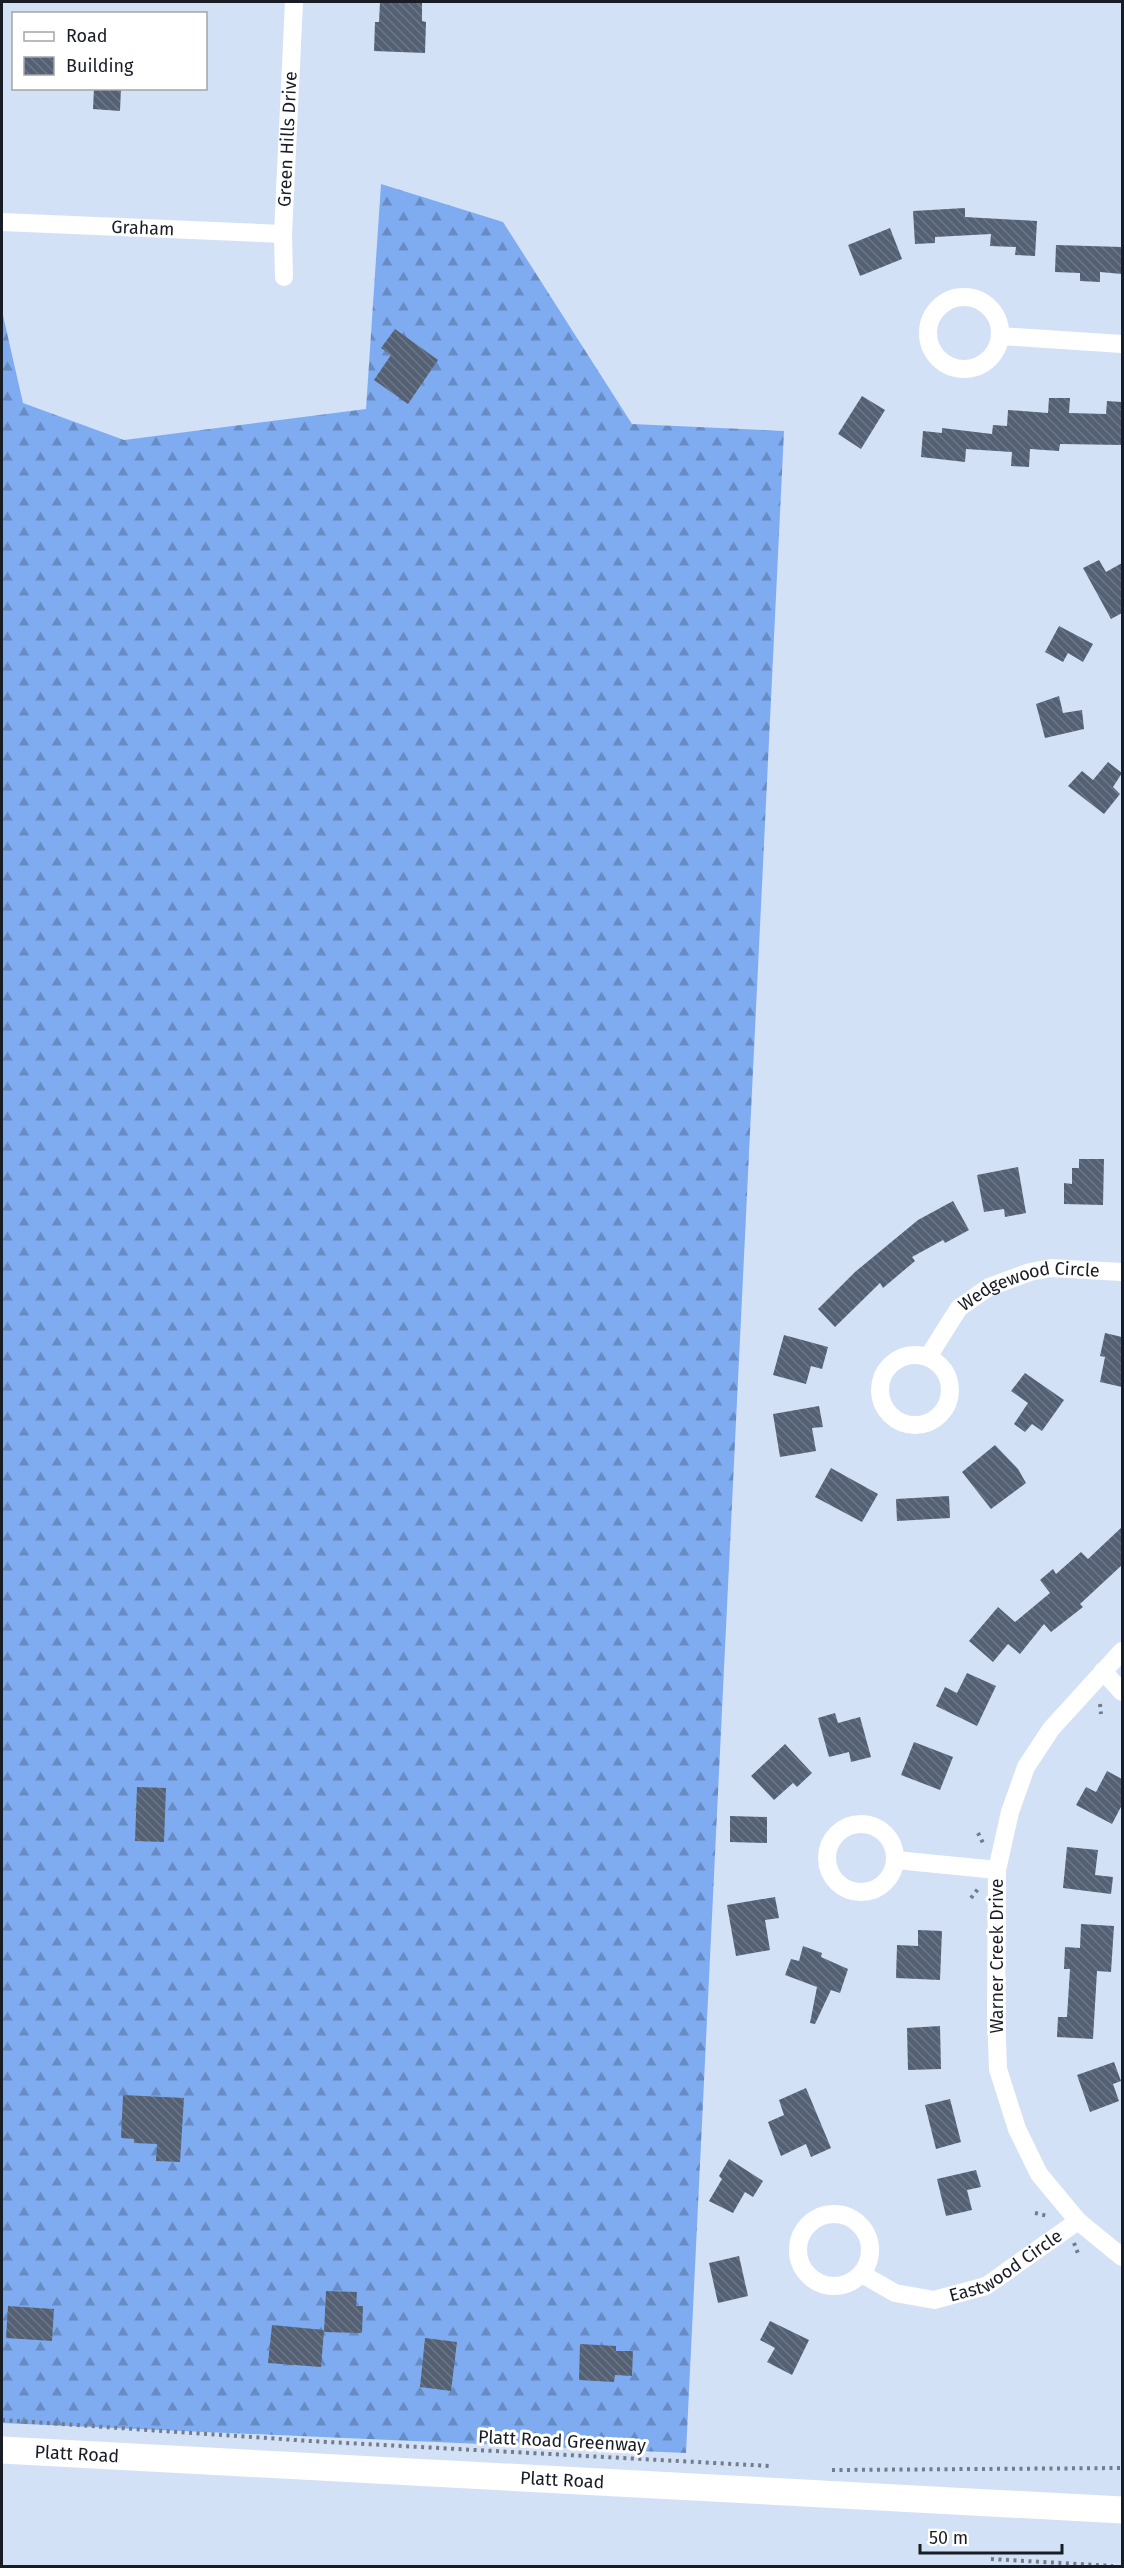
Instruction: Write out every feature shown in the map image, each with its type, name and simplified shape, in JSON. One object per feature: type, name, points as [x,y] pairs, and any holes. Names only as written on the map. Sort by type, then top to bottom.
[{"type":"main road","name":"Platt Road","points":[[2,2450],[1122,2510]]},
{"type":"street","name":"Green Hills Drive","points":[[284,277],[283,234],[294,2]]},
{"type":"street","name":"Graham","points":[[2,222],[283,234]]},
{"type":"street","points":[[1000,336],[1122,344]]},
{"type":"street","name":"Wedgewood Circle","points":[[928,1357],[959,1308],[989,1287],[1030,1272],[1051,1268],[1122,1272]]},
{"type":"street","name":"Warner Creek Drive","points":[[1122,1651],[1051,1729],[1026,1767],[1010,1812],[997,1870],[996,2011],[998,2069],[1017,2128],[1039,2174],[1078,2221],[1122,2257]]},
{"type":"street","points":[[1103,1671],[1122,1692]]},
{"type":"street","points":[[896,1860],[997,1870]]},
{"type":"street","points":[[831,2214],[853,2218],[862,2226],[871,2247],[870,2258],[862,2274],[848,2284],[837,2287],[813,2280],[804,2271],[799,2260],[798,2247],[801,2235],[808,2224],[819,2217],[831,2214]]},
{"type":"street","name":"Eastwood Circle","points":[[862,2274],[896,2294],[934,2300],[986,2286],[1078,2221]]},
{"type":"path","points":[[1100,1704],[1101,1713]]},
{"type":"path","points":[[978,1833],[983,1843]]},
{"type":"path","points":[[971,1898],[979,1888]]},
{"type":"path","name":"Platt Road Greenway","points":[[2,2420],[310,2441],[774,2466]]},
{"type":"path","points":[[821,2469],[1122,2468]]},
{"type":"path","points":[[991,2559],[1113,2566]]},
{"type":"green space","points":[[381,184],[503,222],[632,424],[784,431],[686,2453],[2,2423],[2,311],[23,403],[124,440],[366,409]]},
{"type":"building","points":[[380,2],[422,3],[422,21],[426,22],[425,53],[374,51],[375,22],[379,22]]},
{"type":"building","points":[[94,90],[121,90],[120,111],[93,109]]},
{"type":"building","points":[[965,208],[965,217],[1037,221],[1035,256],[1015,255],[1016,247],[990,246],[991,234],[935,237],[935,243],[915,244],[913,211]]},
{"type":"building","points":[[890,228],[902,259],[860,276],[848,245]]},
{"type":"building","points":[[1056,245],[1122,247],[1122,274],[1100,272],[1100,282],[1080,281],[1080,273],[1055,272]]},
{"type":"building","points":[[395,329],[438,360],[408,404],[374,380],[391,355],[381,348]]},
{"type":"building","points":[[862,396],[885,410],[861,449],[838,434]]},
{"type":"building","points":[[1049,398],[1070,398],[1069,413],[1106,414],[1107,401],[1122,402],[1122,445],[1060,444],[1059,451],[1030,449],[1029,467],[1011,466],[1012,452],[966,449],[965,462],[921,457],[923,431],[942,433],[942,428],[992,434],[993,425],[1007,426],[1008,410],[1048,413]]},
{"type":"building","points":[[1099,560],[1106,572],[1122,563],[1122,613],[1111,619],[1083,568]]},
{"type":"building","points":[[1059,626],[1093,644],[1083,662],[1068,653],[1063,662],[1045,652]]},
{"type":"building","points":[[1059,696],[1063,713],[1082,710],[1084,729],[1045,738],[1036,704]]},
{"type":"building","points":[[1108,762],[1122,773],[1113,787],[1120,794],[1104,814],[1068,786],[1082,771],[1093,780]]},
{"type":"building","points":[[1079,1159],[1104,1159],[1103,1205],[1064,1204],[1064,1183],[1072,1184],[1072,1168],[1079,1168]]},
{"type":"building","points":[[1018,1167],[1026,1213],[1005,1217],[1004,1209],[984,1212],[977,1175]]},
{"type":"building","points":[[953,1201],[969,1230],[945,1243],[943,1240],[912,1257],[915,1261],[883,1288],[880,1283],[835,1327],[818,1309],[855,1272],[918,1220]]},
{"type":"building","points":[[1105,1333],[1122,1337],[1122,1387],[1100,1382],[1105,1357],[1100,1356]]},
{"type":"building","points":[[784,1335],[828,1347],[822,1369],[811,1366],[806,1384],[773,1375]]},
{"type":"building","points":[[1025,1373],[1064,1400],[1042,1431],[1032,1424],[1025,1432],[1014,1424],[1028,1403],[1011,1391]]},
{"type":"building","points":[[819,1406],[823,1427],[812,1428],[816,1451],[780,1457],[773,1414]]},
{"type":"building","points":[[995,1445],[1018,1469],[1026,1483],[991,1509],[962,1472]]},
{"type":"building","points":[[831,1468],[878,1494],[862,1522],[815,1497]]},
{"type":"building","points":[[949,1496],[950,1518],[897,1521],[896,1499]]},
{"type":"building","points":[[1122,1527],[1122,1565],[1080,1604],[1083,1607],[1051,1632],[1044,1624],[1020,1654],[1008,1644],[993,1662],[969,1641],[998,1607],[1015,1622],[1050,1593],[1040,1580],[1053,1569],[1056,1574],[1081,1552],[1088,1559]]},
{"type":"building","points":[[967,1673],[996,1686],[977,1726],[936,1706],[945,1687],[957,1693]]},
{"type":"building","points":[[835,1713],[838,1723],[860,1717],[871,1757],[851,1762],[849,1752],[829,1757],[818,1718]]},
{"type":"building","points":[[914,1742],[953,1757],[940,1790],[901,1775]]},
{"type":"building","points":[[785,1744],[812,1773],[797,1787],[793,1783],[774,1800],[751,1776]]},
{"type":"building","points":[[1107,1771],[1122,1779],[1122,1805],[1112,1824],[1076,1805],[1086,1787],[1096,1792]]},
{"type":"building","points":[[137,1787],[166,1788],[164,1842],[135,1841]]},
{"type":"building","points":[[730,1816],[767,1817],[767,1843],[730,1842]]},
{"type":"building","points":[[1067,1847],[1098,1850],[1095,1875],[1113,1877],[1111,1894],[1063,1888]]},
{"type":"building","points":[[775,1897],[779,1918],[765,1920],[770,1950],[736,1956],[727,1905]]},
{"type":"building","points":[[1081,1924],[1114,1926],[1111,1972],[1097,1971],[1093,2039],[1057,2037],[1058,2017],[1067,2017],[1070,1969],[1064,1969],[1065,1947],[1080,1948]]},
{"type":"building","points":[[918,1930],[942,1931],[940,1980],[896,1978],[897,1945],[918,1946]]},
{"type":"building","points":[[803,1946],[822,1953],[821,1957],[848,1969],[840,1993],[831,1990],[815,2024],[810,2023],[817,1987],[785,1975],[791,1959],[799,1961]]},
{"type":"building","points":[[940,2026],[941,2069],[908,2070],[907,2028]]},
{"type":"building","points":[[1114,2062],[1121,2081],[1113,2084],[1119,2101],[1090,2112],[1077,2075]]},
{"type":"building","points":[[806,2088],[831,2148],[811,2157],[806,2144],[781,2156],[768,2122],[784,2115],[779,2100]]},
{"type":"building","points":[[123,2095],[184,2098],[180,2162],[156,2161],[157,2144],[134,2143],[134,2139],[121,2138]]},
{"type":"building","points":[[950,2099],[961,2142],[936,2149],[925,2105]]},
{"type":"building","points":[[729,2159],[763,2181],[753,2197],[745,2192],[733,2213],[709,2201],[722,2179],[719,2176]]},
{"type":"building","points":[[976,2170],[981,2187],[967,2190],[972,2210],[946,2216],[937,2179]]},
{"type":"building","points":[[739,2256],[748,2296],[718,2303],[709,2263]]},
{"type":"building","points":[[326,2291],[357,2292],[356,2306],[363,2306],[362,2333],[324,2332]]},
{"type":"building","points":[[8,2306],[54,2309],[52,2341],[6,2338]]},
{"type":"building","points":[[770,2321],[809,2340],[792,2375],[767,2362],[775,2348],[760,2340]]},
{"type":"building","points":[[272,2325],[324,2330],[321,2367],[268,2363]]},
{"type":"building","points":[[425,2338],[457,2342],[451,2391],[420,2387]]},
{"type":"building","points":[[580,2344],[616,2346],[616,2351],[633,2351],[632,2376],[615,2375],[614,2382],[579,2380]]}]
